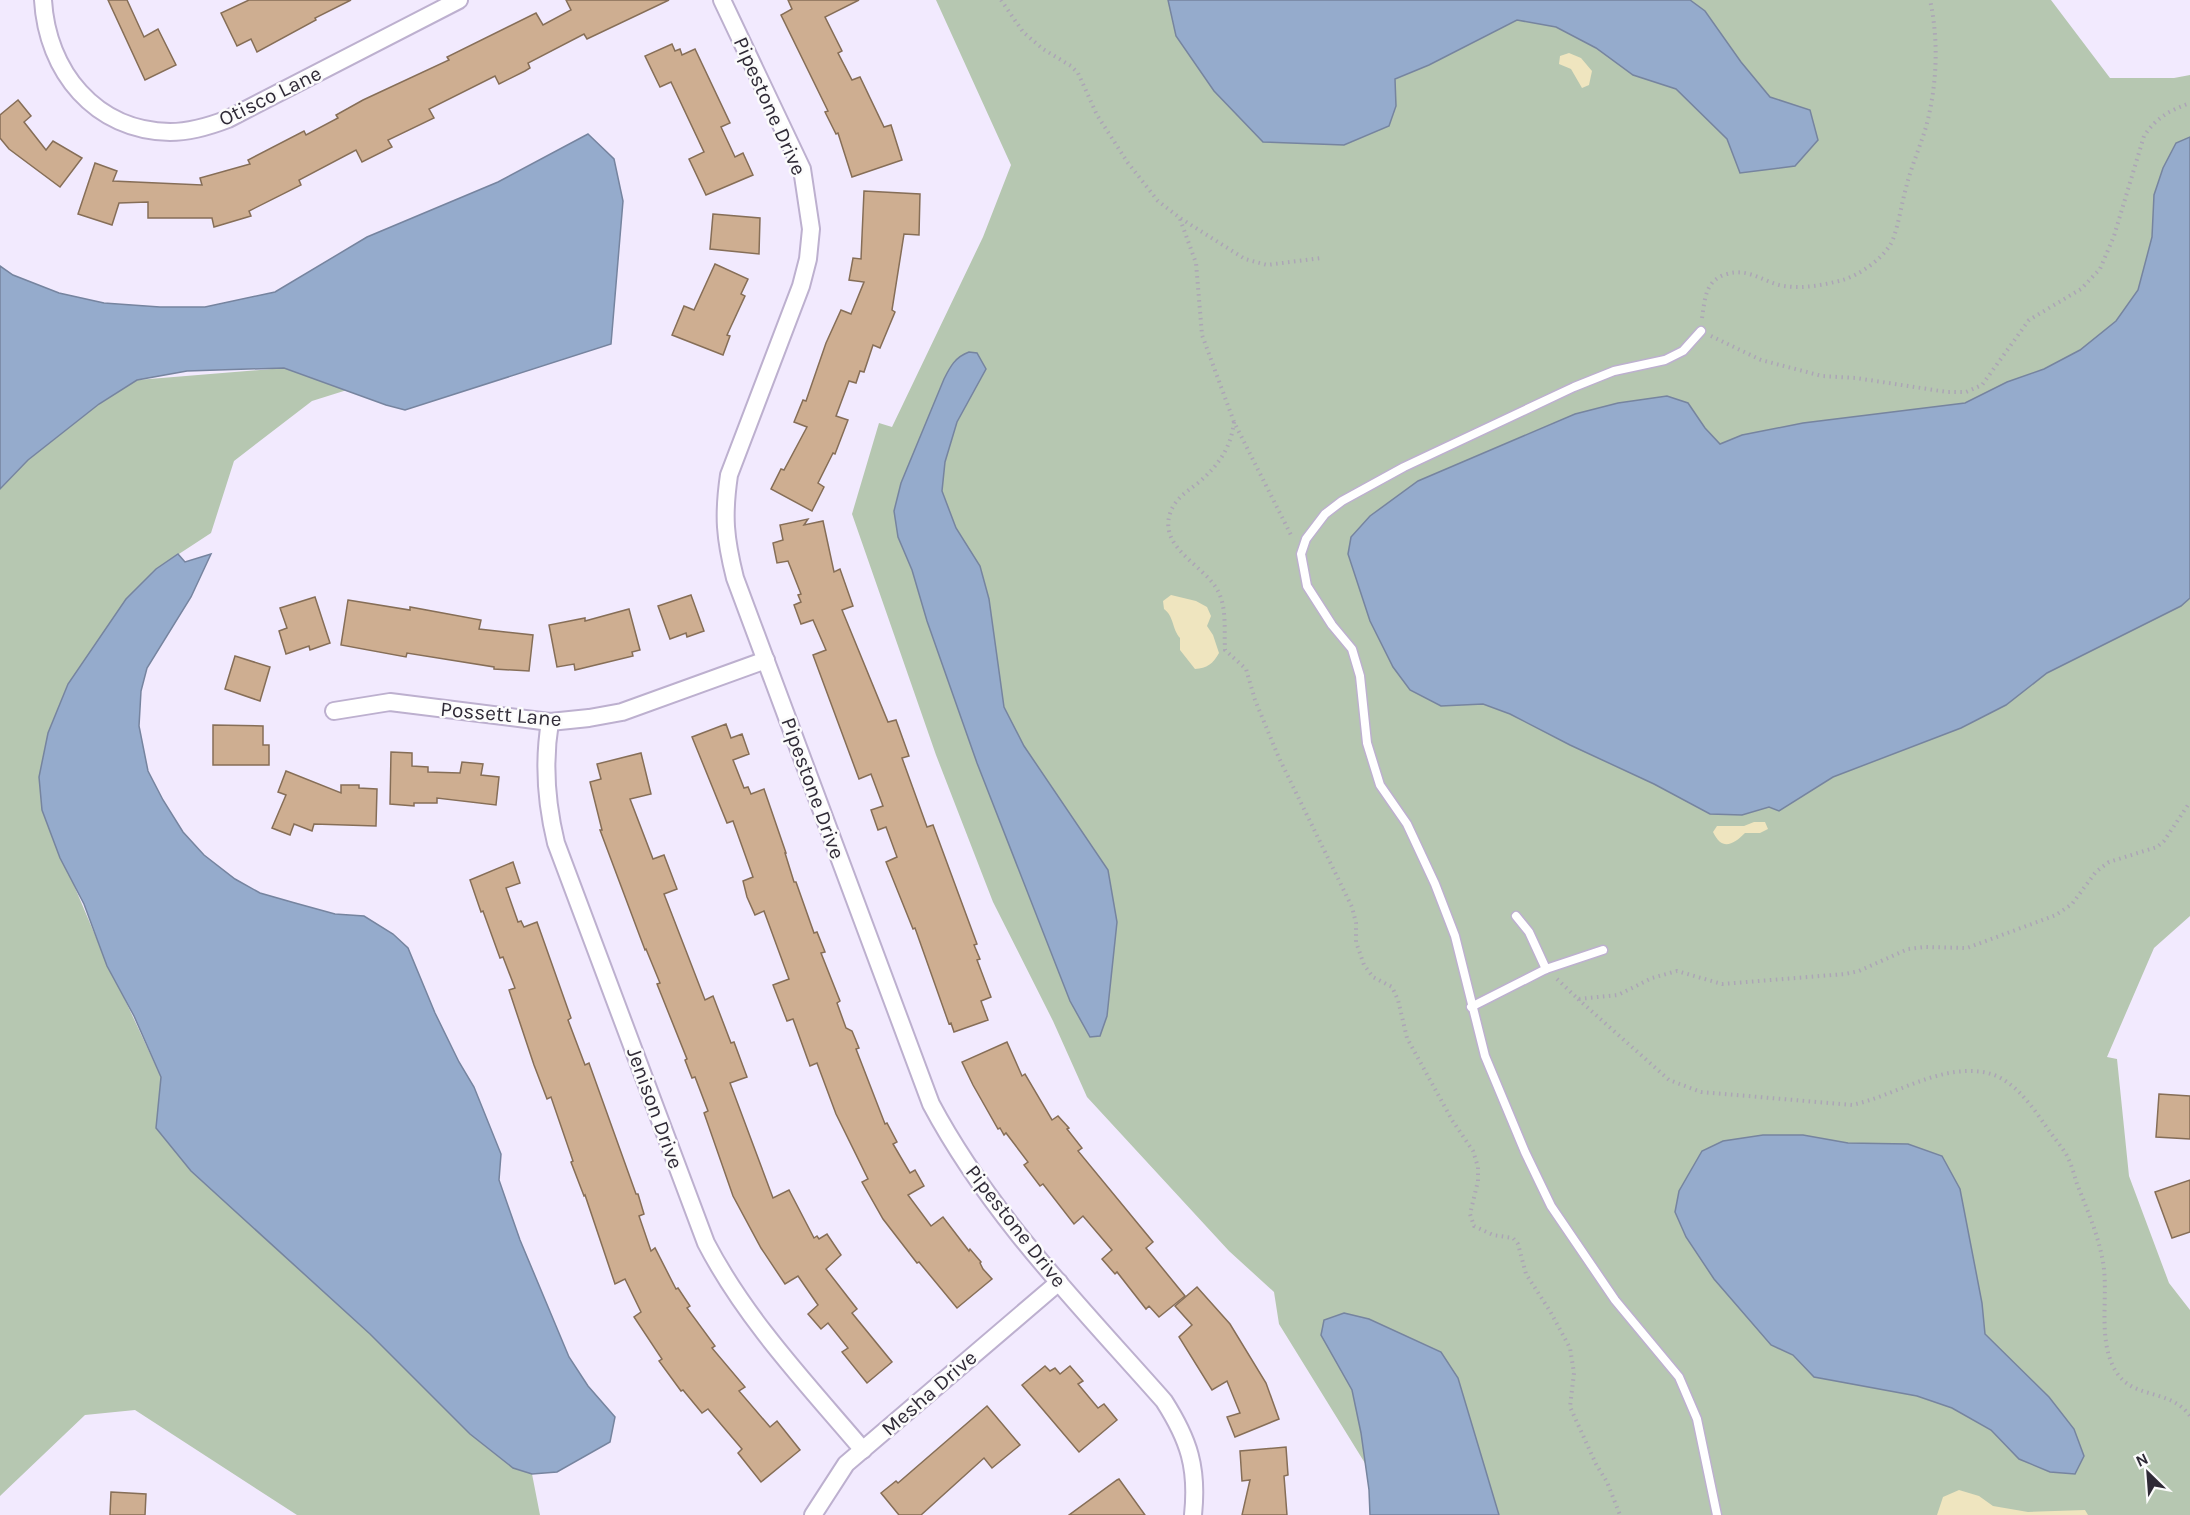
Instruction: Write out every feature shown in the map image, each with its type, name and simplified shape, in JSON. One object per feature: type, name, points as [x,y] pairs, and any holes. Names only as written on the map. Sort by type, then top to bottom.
[{"type":"street","name":"Otisco Lane","points":[[43,0],[48,40],[68,81],[84,98],[119,120],[153,131],[187,131],[228,119],[459,0]]},
{"type":"street","name":"Pipestone Drive","points":[[722,0],[802,169],[811,230],[808,259],[801,286],[729,475],[724,508],[727,546],[735,578],[931,1104],[946,1132],[982,1186],[1059,1282],[1164,1401],[1187,1443],[1194,1471],[1196,1493],[1193,1515]]},
{"type":"street","name":"Possett Lane","points":[[334,711],[390,702],[550,722],[590,718],[622,712],[766,660]]},
{"type":"street","name":"Jenison Drive","points":[[550,722],[546,750],[546,783],[548,812],[556,843],[706,1243],[722,1275],[744,1307],[863,1450]]},
{"type":"street","name":"Mesha Drive","points":[[813,1515],[846,1464],[1059,1282]]},
{"type":"lane","points":[[1701,331],[1683,351],[1665,360],[1614,371],[1574,387],[1404,467],[1342,501],[1325,514],[1306,539],[1301,554],[1307,586],[1332,625],[1352,649],[1360,676],[1367,743],[1380,785],[1407,824],[1435,884],[1455,936],[1485,1056],[1525,1152],[1551,1206],[1615,1300],[1679,1377],[1697,1419],[1717,1515]]},
{"type":"lane","points":[[1516,916],[1529,932],[1546,969]]},
{"type":"lane","points":[[1471,1007],[1546,969],[1603,950]]},
{"type":"path","points":[[1001,0],[1023,32],[1078,73],[1097,115],[1128,163],[1158,201],[1179,218],[1245,259],[1267,265],[1321,258]]},
{"type":"path","points":[[1930,0],[1935,26],[1933,92],[1926,127],[1908,180],[1891,244],[1871,264],[1846,279],[1811,287],[1780,285],[1755,274],[1742,272],[1720,277],[1714,280],[1706,290],[1701,331],[1761,360],[1822,376],[1856,378],[1947,392],[1966,392],[1982,385],[2029,320],[2081,289],[2100,269],[2114,236],[2144,136],[2153,122],[2190,103]]},
{"type":"path","points":[[1179,218],[1196,263],[1202,335],[1234,422],[1301,554]]},
{"type":"path","points":[[1234,422],[1227,451],[1199,482],[1178,498],[1169,518],[1171,538],[1178,549],[1207,575],[1218,591],[1223,605],[1225,650],[1246,669],[1255,700],[1279,758],[1352,907],[1356,923],[1356,942],[1364,965],[1373,978],[1392,987],[1398,1000],[1407,1038],[1452,1120],[1473,1151],[1478,1167],[1478,1181],[1470,1214],[1474,1226],[1493,1235],[1514,1238],[1518,1244],[1526,1274],[1570,1348],[1574,1373],[1570,1407],[1596,1464],[1607,1482],[1620,1515]]},
{"type":"path","points":[[1578,999],[1618,995],[1652,978],[1677,971],[1722,984],[1859,971],[1908,949],[1968,948],[2056,915],[2072,904],[2095,873],[2109,862],[2157,847],[2164,842],[2190,802]]},
{"type":"path","points":[[1546,969],[1669,1080],[1701,1092],[1852,1105],[1948,1073],[1983,1072],[1999,1077],[2028,1102],[2066,1154],[2094,1226],[2103,1263],[2107,1344],[2115,1370],[2133,1388],[2172,1400],[2182,1406],[2190,1416]]},
{"type":"green space","points":[[936,0],[2051,0],[2110,78],[2174,78],[2190,75],[2190,916],[2154,948],[2107,1057],[2117,1059],[2129,1176],[2169,1283],[2190,1310],[2190,1515],[1397,1515],[1279,1324],[1274,1292],[1229,1251],[1087,1097],[1053,1021],[993,902],[936,755],[852,514],[879,423],[892,427],[983,237],[1011,165]]},
{"type":"green space","points":[[284,368],[347,390],[312,401],[234,461],[211,533],[156,569],[68,684],[48,733],[42,810],[98,942],[161,1077],[191,1171],[532,1474],[540,1515],[297,1515],[135,1410],[85,1415],[0,1496],[0,489],[28,460],[99,404],[137,380]]},
{"type":"sand","points":[[1569,53],[1581,58],[1592,71],[1589,85],[1582,88],[1571,69],[1559,64],[1560,56]]},
{"type":"sand","points":[[1171,595],[1196,601],[1207,607],[1211,616],[1207,626],[1213,635],[1219,653],[1212,663],[1203,668],[1195,669],[1180,650],[1180,638],[1170,615],[1164,609],[1163,601]]},
{"type":"sand","points":[[1754,822],[1765,822],[1768,829],[1760,833],[1745,833],[1736,841],[1728,844],[1720,842],[1713,832],[1717,826],[1744,826]]},
{"type":"sand","points":[[1959,1490],[1979,1496],[1993,1506],[2028,1512],[2085,1510],[2088,1515],[1937,1515],[1943,1497]]},
{"type":"water","points":[[1168,0],[1690,0],[1705,11],[1741,62],[1770,97],[1810,110],[1818,140],[1795,166],[1740,173],[1727,139],[1676,89],[1633,75],[1596,48],[1556,27],[1517,20],[1429,65],[1395,79],[1396,106],[1389,126],[1344,145],[1263,142],[1214,91],[1176,36]]},
{"type":"water","points":[[588,134],[614,159],[623,201],[611,344],[405,410],[284,368],[187,371],[137,380],[99,404],[28,460],[0,489],[0,266],[13,275],[59,293],[104,303],[205,307],[275,292],[367,237],[498,182]]},
{"type":"water","points":[[2190,137],[2190,598],[2181,606],[2047,673],[2006,705],[1961,728],[1833,777],[1779,811],[1769,807],[1742,815],[1710,814],[1510,714],[1483,704],[1441,706],[1410,690],[1393,667],[1370,621],[1348,554],[1351,537],[1370,516],[1418,481],[1575,414],[1618,403],[1667,396],[1688,403],[1705,428],[1720,444],[1742,435],[1803,423],[1965,403],[2007,382],[2044,369],[2080,350],[2116,321],[2138,290],[2152,237],[2154,195],[2163,168],[2176,143]]},
{"type":"water","points":[[969,352],[977,353],[986,369],[957,422],[945,462],[942,491],[956,528],[980,566],[989,599],[1004,707],[1024,746],[1108,870],[1117,922],[1107,1016],[1100,1036],[1090,1037],[1070,1001],[977,763],[927,621],[912,570],[898,537],[894,511],[901,483],[946,375],[957,360]]},
{"type":"water","points":[[178,554],[185,562],[211,554],[191,597],[147,668],[141,691],[139,726],[148,771],[183,832],[204,855],[235,879],[260,893],[335,914],[364,916],[393,934],[408,948],[435,1013],[474,1087],[501,1154],[499,1180],[520,1240],[569,1357],[588,1386],[615,1417],[610,1442],[557,1472],[532,1474],[513,1468],[470,1434],[370,1334],[191,1171],[156,1128],[161,1077],[134,1016],[107,966],[84,904],[60,858],[42,810],[39,777],[48,733],[68,684],[126,599],[156,569]]},
{"type":"water","points":[[1763,1135],[1803,1135],[1848,1143],[1908,1144],[1942,1156],[1960,1189],[1982,1303],[1985,1334],[2049,1397],[2074,1429],[2084,1456],[2075,1474],[2050,1472],[2019,1459],[1991,1430],[1952,1408],[1917,1396],[1814,1377],[1793,1355],[1771,1345],[1714,1279],[1686,1237],[1675,1212],[1679,1191],[1702,1151],[1723,1141]]},
{"type":"water","points":[[1344,1313],[1369,1319],[1441,1352],[1458,1378],[1499,1515],[1370,1515],[1361,1433],[1352,1390],[1321,1335],[1324,1320]]},
{"type":"building","points":[[108,0],[127,0],[144,37],[158,29],[176,65],[145,80]]},
{"type":"building","points":[[249,0],[351,0],[257,52],[251,39],[237,46],[221,13]]},
{"type":"building","points":[[566,0],[669,0],[587,39],[584,34],[528,63],[530,68],[499,84],[495,76],[429,109],[434,118],[388,140],[392,147],[362,162],[356,150],[299,180],[301,185],[249,211],[251,216],[214,227],[212,218],[148,218],[148,202],[119,203],[112,225],[78,214],[95,163],[117,171],[113,181],[202,185],[200,178],[250,164],[248,160],[304,131],[306,135],[338,118],[336,115],[363,100],[449,60],[447,57],[536,13],[543,25],[571,10]]},
{"type":"building","points":[[788,0],[859,0],[825,17],[842,51],[838,53],[852,80],[860,77],[884,127],[891,125],[902,160],[852,177],[838,133],[836,134],[825,112],[828,111],[781,15],[792,9]]},
{"type":"building","points":[[672,44],[675,51],[680,49],[682,55],[695,49],[730,123],[721,127],[735,157],[743,153],[753,175],[706,195],[689,159],[704,152],[671,82],[660,87],[645,56]]},
{"type":"building","points":[[18,100],[31,116],[24,122],[46,150],[53,141],[82,158],[60,187],[9,149],[0,138],[0,115]]},
{"type":"building","points":[[864,191],[920,194],[919,235],[904,234],[892,310],[895,312],[880,348],[873,345],[864,372],[860,371],[856,383],[849,381],[836,416],[848,420],[835,454],[833,453],[818,483],[824,487],[812,511],[771,489],[807,427],[794,422],[803,400],[806,401],[826,343],[841,310],[851,314],[864,282],[849,280],[853,258],[861,259]]},
{"type":"building","points":[[713,214],[760,218],[759,254],[710,249]]},
{"type":"building","points":[[715,264],[748,279],[741,294],[745,296],[727,335],[730,336],[723,355],[672,335],[684,306],[694,310]]},
{"type":"building","points":[[808,519],[804,525],[823,521],[834,572],[840,569],[853,606],[842,610],[888,722],[896,720],[909,756],[902,758],[927,827],[933,825],[977,944],[974,945],[980,959],[977,960],[991,997],[981,1001],[988,1020],[954,1032],[951,1023],[949,1024],[915,928],[913,929],[886,862],[897,857],[886,827],[878,830],[871,810],[883,806],[871,774],[859,779],[813,655],[826,650],[813,620],[801,624],[794,605],[801,602],[798,595],[801,594],[788,561],[777,563],[773,543],[783,540],[780,525]]},
{"type":"building","points":[[691,595],[704,631],[687,637],[686,633],[670,639],[658,606]]},
{"type":"building","points":[[315,597],[330,643],[310,650],[309,646],[286,654],[279,631],[287,628],[280,608]]},
{"type":"building","points":[[348,600],[410,610],[410,607],[481,620],[479,629],[533,635],[529,671],[494,669],[494,667],[407,653],[406,657],[341,645]]},
{"type":"building","points":[[629,609],[640,650],[632,652],[633,656],[575,670],[574,664],[557,667],[549,625],[585,618],[585,621]]},
{"type":"building","points":[[235,656],[270,667],[260,701],[225,689]]},
{"type":"building","points":[[726,724],[731,738],[742,734],[749,754],[733,760],[744,788],[748,787],[751,794],[764,789],[794,882],[796,882],[814,933],[817,932],[825,952],[821,953],[840,1001],[837,1003],[846,1028],[852,1031],[859,1048],[856,1049],[885,1124],[887,1123],[897,1142],[893,1144],[910,1173],[915,1170],[924,1186],[908,1195],[931,1226],[943,1217],[969,1251],[970,1249],[981,1262],[983,1269],[992,1279],[957,1308],[919,1262],[917,1263],[883,1219],[862,1182],[868,1179],[836,1114],[817,1063],[810,1066],[793,1019],[787,1021],[773,985],[789,979],[764,911],[755,915],[747,897],[743,881],[753,877],[733,821],[727,823],[692,737]]},
{"type":"building","points":[[213,725],[263,726],[263,745],[269,745],[269,765],[213,765]]},
{"type":"building","points":[[391,752],[412,753],[412,766],[428,767],[428,772],[460,773],[462,762],[483,764],[481,775],[499,777],[496,805],[437,798],[437,803],[414,803],[414,806],[390,804]]},
{"type":"building","points":[[641,753],[651,794],[630,799],[653,859],[664,855],[677,889],[664,894],[705,1000],[713,996],[747,1077],[730,1083],[773,1198],[789,1190],[814,1238],[817,1236],[819,1239],[827,1234],[841,1255],[826,1269],[857,1309],[852,1313],[892,1362],[867,1383],[842,1352],[848,1348],[828,1323],[821,1329],[808,1314],[818,1305],[798,1276],[785,1284],[761,1248],[733,1196],[704,1113],[708,1111],[695,1077],[692,1078],[685,1060],[687,1059],[657,984],[660,983],[645,950],[600,830],[602,830],[590,782],[601,779],[597,764]]},
{"type":"building","points":[[286,771],[341,793],[341,785],[359,785],[359,788],[377,789],[376,826],[314,824],[312,831],[294,824],[290,835],[272,828],[286,795],[278,792]]},
{"type":"building","points":[[513,862],[520,883],[506,888],[518,922],[521,921],[524,927],[537,922],[571,1018],[568,1020],[585,1065],[589,1063],[636,1194],[638,1194],[644,1214],[639,1216],[651,1251],[655,1248],[676,1289],[678,1288],[690,1306],[687,1308],[715,1346],[712,1348],[745,1387],[739,1391],[770,1427],[777,1421],[800,1450],[761,1482],[738,1453],[742,1449],[708,1409],[702,1413],[683,1390],[681,1391],[659,1361],[662,1359],[634,1317],[641,1312],[625,1279],[615,1284],[585,1195],[571,1162],[573,1161],[551,1097],[547,1099],[534,1065],[509,990],[515,988],[503,957],[500,958],[470,880]]},
{"type":"building","points":[[1007,1042],[1022,1076],[1025,1074],[1052,1120],[1058,1116],[1069,1128],[1067,1129],[1082,1148],[1078,1151],[1153,1242],[1146,1248],[1185,1296],[1159,1317],[1149,1306],[1146,1309],[1117,1272],[1115,1274],[1102,1259],[1112,1250],[1083,1216],[1074,1224],[1043,1184],[1040,1186],[1024,1165],[1028,1162],[1006,1133],[1004,1135],[1000,1128],[998,1129],[973,1085],[962,1062]]},
{"type":"building","points":[[2159,1094],[2190,1096],[2190,1139],[2156,1137]]},
{"type":"building","points":[[2190,1180],[2190,1232],[2172,1238],[2155,1192]]},
{"type":"building","points":[[1197,1287],[1230,1324],[1266,1383],[1279,1419],[1235,1437],[1227,1417],[1240,1413],[1227,1381],[1212,1390],[1179,1337],[1192,1325],[1175,1306]]},
{"type":"building","points":[[1045,1366],[1050,1371],[1055,1368],[1060,1374],[1070,1366],[1083,1381],[1078,1384],[1098,1408],[1104,1404],[1117,1420],[1079,1452],[1022,1385]]},
{"type":"building","points":[[987,1406],[1020,1445],[992,1468],[984,1458],[921,1515],[899,1515],[881,1493],[896,1481],[898,1483]]},
{"type":"building","points":[[1286,1447],[1288,1475],[1284,1476],[1287,1515],[1242,1515],[1250,1480],[1242,1481],[1240,1451]]},
{"type":"building","points":[[1119,1479],[1145,1515],[1069,1515],[1117,1480]]},
{"type":"building","points":[[111,1492],[146,1494],[145,1515],[110,1515]]}]
